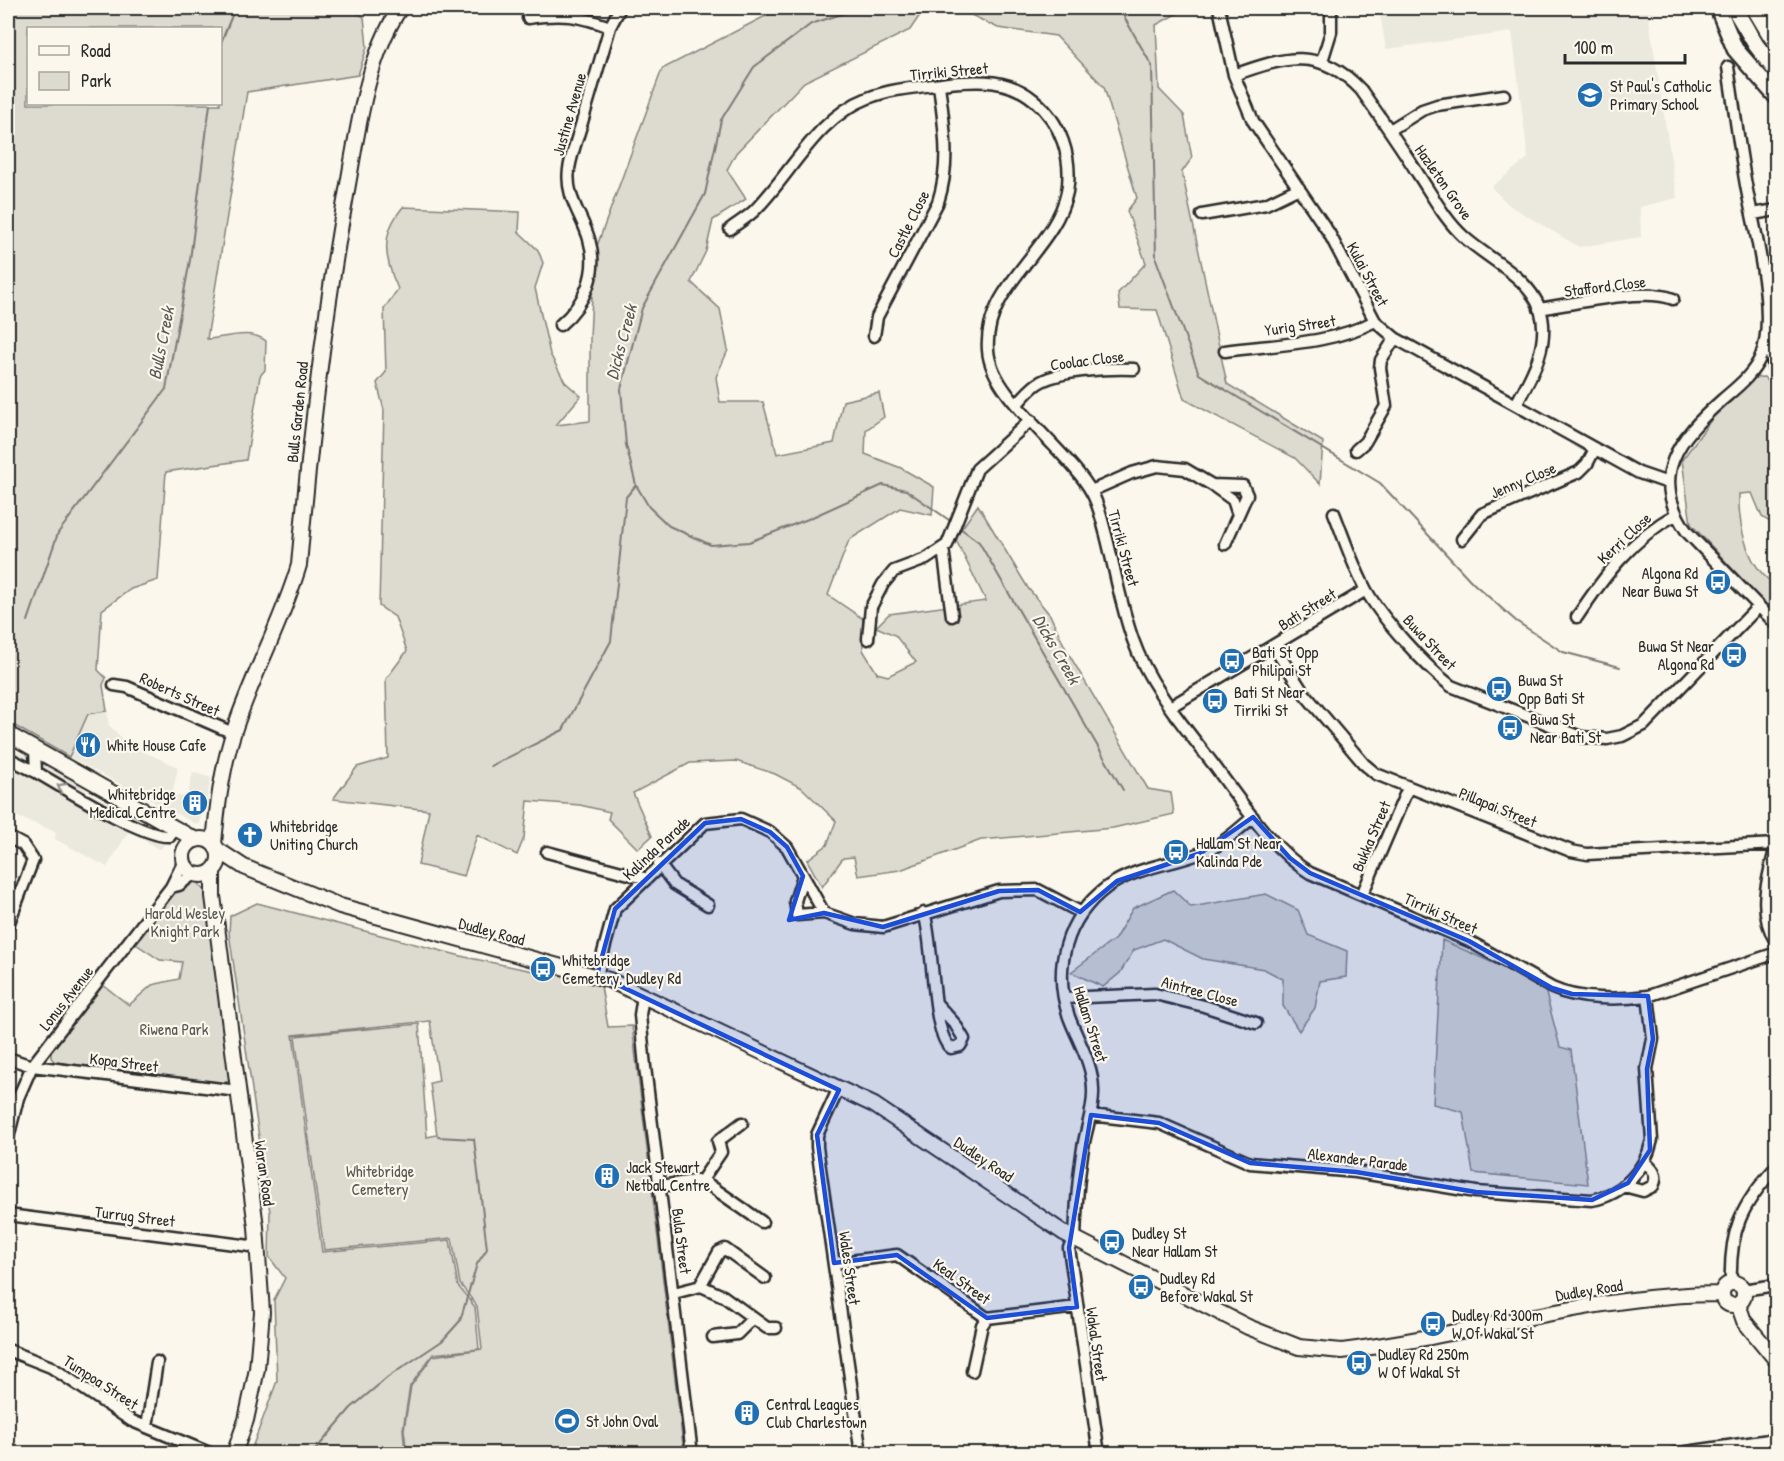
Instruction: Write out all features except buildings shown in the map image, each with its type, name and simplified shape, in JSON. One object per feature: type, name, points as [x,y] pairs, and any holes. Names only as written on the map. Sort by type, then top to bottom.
[{"type":"highway","points":[[1718,8],[1735,49],[1776,96]]},
{"type":"highway","points":[[1734,8],[1756,45],[1776,71]]},
{"type":"main road","name":"Bulls Garden Road","points":[[216,847],[215,816],[233,733],[292,590],[299,565],[321,345],[352,161],[380,43],[400,8]]},
{"type":"main road","points":[[8,734],[154,817],[216,847],[219,857],[206,872],[184,858],[154,817]]},
{"type":"main road","name":"Bulls Garden Road","points":[[198,839],[215,816]]},
{"type":"main road","points":[[184,858],[186,848],[198,839]]},
{"type":"main road","name":"Dudley Road","points":[[216,847],[244,867],[319,900],[597,975],[643,996],[890,1115],[1075,1239],[1282,1342],[1316,1350],[1342,1351],[1369,1348],[1541,1314],[1662,1295],[1733,1293]]},
{"type":"main road","name":"Dudley Road","points":[[206,872],[244,867]]},
{"type":"main road","name":"Waran Road","points":[[206,872],[213,896],[258,1247],[262,1312],[257,1369],[246,1420],[234,1454]]},
{"type":"main road","points":[[1733,1293],[1744,1321],[1776,1360]]},
{"type":"street","name":"Justine Avenue","points":[[560,325],[572,315],[583,300],[593,265],[589,238],[571,201],[568,170],[610,27],[620,8]]},
{"type":"street","name":"Kulai Street","points":[[1219,8],[1234,75],[1253,121],[1329,233],[1375,321],[1395,338],[1595,449],[1639,473],[1668,483]]},
{"type":"street","points":[[1322,61],[1331,32],[1331,8]]},
{"type":"street","points":[[528,18],[559,13],[580,16],[610,27]]},
{"type":"street","name":"Hazleton Grove","points":[[1234,75],[1271,62],[1294,57],[1322,61],[1350,78],[1390,130],[1440,207],[1463,236],[1511,273],[1529,291],[1539,309]]},
{"type":"street","points":[[1728,67],[1766,307],[1765,340],[1760,358],[1747,378],[1689,431],[1670,466],[1668,483],[1675,515],[1687,532],[1776,624]]},
{"type":"street","name":"Tirriki Street","points":[[730,229],[755,210],[819,133],[850,107],[884,93],[981,80],[996,81],[1018,89],[1033,99],[1056,124],[1068,158],[1066,193],[1061,208],[992,318],[988,334],[988,358],[993,372],[1017,404],[1092,491],[1139,656],[1170,707],[1253,817],[1299,866],[1469,941],[1560,992],[1631,999],[1648,996],[1776,953]]},
{"type":"street","name":"Castle Close","points":[[874,336],[877,317],[938,202],[944,184],[946,147],[939,85]]},
{"type":"street","points":[[1390,130],[1422,110],[1437,105],[1504,95]]},
{"type":"street","points":[[1202,214],[1266,204],[1299,188]]},
{"type":"street","points":[[1753,214],[1776,210]]},
{"type":"street","name":"Stafford Close","points":[[1539,309],[1634,296],[1665,296],[1673,299]]},
{"type":"street","points":[[1516,404],[1534,370],[1541,349],[1539,309]]},
{"type":"street","name":"Yurig Street","points":[[1225,351],[1334,337],[1358,330],[1375,321]]},
{"type":"street","points":[[1356,450],[1365,442],[1386,406],[1380,368],[1381,360],[1395,338]]},
{"type":"street","points":[[1765,340],[1773,361],[1776,382]]},
{"type":"street","name":"Coolac Close","points":[[1017,404],[1038,383],[1049,378],[1115,368],[1134,369]]},
{"type":"street","points":[[868,639],[871,607],[883,584],[894,571],[926,559],[947,545],[977,469],[1030,420]]},
{"type":"street","name":"Jenny Close","points":[[1462,539],[1482,514],[1579,472],[1587,465],[1595,449]]},
{"type":"street","points":[[1092,491],[1132,473],[1157,466],[1185,469],[1233,500],[1238,512]]},
{"type":"street","points":[[1212,485],[1244,486],[1247,495],[1225,544]]},
{"type":"street","name":"Buwa Street","points":[[1334,513],[1366,590],[1428,666],[1451,686],[1592,738],[1622,736],[1644,725],[1759,606]]},
{"type":"street","name":"Kerri Close","points":[[1577,617],[1608,571],[1659,524],[1675,515]]},
{"type":"street","points":[[943,548],[952,616]]},
{"type":"street","name":"Bati Street","points":[[1170,707],[1366,590]]},
{"type":"street","name":"Pillapai Street","points":[[1274,647],[1303,692],[1364,764],[1376,774],[1408,788],[1571,851],[1587,854],[1776,846]]},
{"type":"street","name":"Roberts Street","points":[[114,685],[126,687],[233,733]]},
{"type":"street","points":[[34,750],[36,772]]},
{"type":"street","points":[[8,758],[114,816],[158,837],[170,836]]},
{"type":"street","name":"Bukka Street","points":[[1362,895],[1408,788]]},
{"type":"street","name":"Hallam Street","points":[[1075,1239],[1082,1152],[1091,1116],[1092,1075],[1064,998],[1061,971],[1063,958],[1080,912],[1106,888],[1129,874],[1202,853],[1232,836],[1253,817]]},
{"type":"street","name":"Kalinda Parade","points":[[597,975],[615,909],[644,878],[705,822],[741,819],[770,832],[787,847],[824,913]]},
{"type":"street","points":[[8,837],[23,844],[33,860],[8,925]]},
{"type":"street","points":[[1776,846],[1764,897],[1767,925],[1776,942]]},
{"type":"street","points":[[547,852],[644,878]]},
{"type":"street","name":"Lonus Avenue","points":[[8,1138],[18,1098],[32,1066],[171,887],[184,858]]},
{"type":"street","points":[[659,864],[674,884],[708,905]]},
{"type":"street","name":"Lonus Avenue","points":[[171,887],[206,872]]},
{"type":"street","points":[[803,876],[795,901],[797,915],[824,913],[855,924],[883,927],[999,891],[1038,890],[1080,912]]},
{"type":"street","points":[[924,913],[931,943],[936,1003]]},
{"type":"street","name":"Aintree Close","points":[[1064,998],[1155,994],[1204,1006],[1256,1023]]},
{"type":"street","name":"Bula Street","points":[[643,996],[640,1015],[692,1454]]},
{"type":"street","name":"Alexander Parade","points":[[1091,1116],[1159,1123],[1250,1163],[1365,1173],[1476,1192],[1559,1198],[1599,1198],[1624,1186],[1644,1162],[1652,1140],[1647,1078],[1653,1039],[1648,996]]},
{"type":"street","name":"Kopa Street","points":[[8,1058],[32,1066],[238,1091]]},
{"type":"street","name":"Wales Street","points":[[838,1090],[818,1135],[861,1454]]},
{"type":"street","points":[[702,1180],[721,1152],[718,1141],[742,1123]]},
{"type":"street","name":"Alexander Parade","points":[[1624,1186],[1643,1191],[1653,1186],[1655,1175],[1644,1162]]},
{"type":"street","points":[[1776,1167],[1751,1196],[1732,1244],[1733,1293],[1776,1285]]},
{"type":"street","points":[[660,1186],[702,1180],[762,1222]]},
{"type":"street","name":"Turrug Street","points":[[8,1215],[258,1247]]},
{"type":"street","name":"Wakal Street","points":[[1075,1239],[1070,1248],[1099,1454]]},
{"type":"street","points":[[700,1286],[719,1252],[725,1249],[765,1278]]},
{"type":"street","name":"Keal Street","points":[[834,1263],[897,1255],[987,1318],[1077,1307]]},
{"type":"street","points":[[674,1293],[700,1286],[723,1296],[767,1328],[776,1328]]},
{"type":"street","points":[[712,1337],[737,1334],[753,1318]]},
{"type":"street","points":[[972,1371],[982,1325],[987,1318]]},
{"type":"street","name":"Tumpoa Street","points":[[8,1350],[51,1367],[122,1416],[212,1454]]},
{"type":"street","points":[[147,1427],[157,1362]]},
{"type":"street","points":[[1673,1454],[1776,1439]]},
{"type":"highlighted area","points":[[1253,817],[1290,858],[1310,873],[1469,941],[1552,988],[1572,994],[1648,996],[1653,1039],[1647,1069],[1650,1150],[1628,1183],[1592,1200],[1476,1192],[1356,1172],[1250,1163],[1159,1123],[1091,1115],[1069,1248],[1077,1307],[987,1318],[897,1255],[834,1263],[817,1135],[839,1090],[597,975],[615,909],[705,823],[741,819],[770,832],[787,847],[803,876],[789,920],[824,913],[883,927],[999,891],[1038,890],[1080,912],[1117,881],[1201,853]]},
{"type":"shaded area","name":"St Paul's Catholic Primary School","points":[[1379,8],[1687,8],[1648,13],[1677,198],[1640,207],[1641,237],[1579,247],[1509,205],[1491,187],[1528,158],[1512,32],[1386,49]]},
{"type":"shaded area","points":[[107,711],[109,725],[128,745],[178,767],[172,795],[187,797],[193,772],[211,778],[205,808],[198,825],[69,757],[88,713]]},
{"type":"shaded area","points":[[8,748],[44,763],[76,781],[88,793],[147,821],[147,833],[165,843],[160,850],[129,831],[107,867],[55,839],[56,832],[8,813],[8,798],[14,786],[8,783]]},
{"type":"green space","points":[[8,8],[349,8],[364,17],[367,47],[358,75],[247,92],[207,339],[245,334],[260,337],[266,341],[265,370],[260,376],[246,460],[166,472],[158,580],[131,589],[102,610],[98,670],[106,678],[103,685],[107,711],[88,714],[69,757],[8,722]]},
{"type":"green space","points":[[781,8],[941,8],[922,12],[910,30],[804,82],[736,153],[727,170],[746,199],[713,220],[706,251],[691,282],[720,309],[728,350],[716,377],[720,402],[763,402],[777,454],[834,443],[843,401],[879,393],[884,417],[866,430],[865,454],[901,468],[934,487],[932,515],[900,508],[849,540],[828,595],[863,619],[863,650],[877,673],[888,676],[916,662],[895,635],[876,627],[889,614],[986,601],[955,538],[978,505],[1028,588],[1050,615],[1067,651],[1148,789],[1171,793],[1174,814],[1113,828],[981,840],[900,870],[858,876],[854,857],[843,858],[822,887],[807,860],[827,845],[836,821],[802,788],[775,774],[736,761],[690,763],[633,793],[652,836],[638,849],[608,819],[610,812],[580,805],[528,801],[524,838],[517,855],[477,835],[464,876],[418,865],[429,810],[333,799],[357,767],[388,758],[386,679],[407,651],[395,617],[379,606],[384,410],[377,383],[386,372],[384,309],[398,289],[387,257],[391,227],[403,207],[520,212],[519,232],[538,250],[543,263],[535,288],[550,354],[565,382],[581,396],[556,425],[590,421],[590,338],[594,254],[662,69]]},
{"type":"green space","points":[[957,8],[1176,8],[1178,13],[1156,25],[1159,89],[1184,115],[1192,158],[1182,172],[1227,384],[1323,442],[1320,484],[1295,458],[1184,399],[1157,310],[1120,309],[1118,293],[1146,263],[1127,211],[1137,198],[1104,87],[1056,36],[998,28]]},
{"type":"green space","points":[[1764,377],[1776,390],[1772,430],[1776,444],[1776,526],[1762,517],[1752,493],[1739,494],[1739,506],[1746,545],[1751,557],[1766,577],[1776,585],[1776,616],[1691,524],[1682,460],[1719,409],[1749,378]]},
{"type":"green space","name":"Riwena Park","points":[[196,880],[208,895],[229,1080],[224,1083],[55,1062],[51,1058],[51,1051],[103,985],[129,1005],[152,985],[179,979],[182,962],[160,960],[136,944],[176,891]]},
{"type":"green space","points":[[1173,890],[1191,907],[1266,894],[1298,910],[1308,935],[1347,951],[1346,977],[1320,981],[1315,1008],[1299,1031],[1283,1006],[1283,979],[1264,969],[1203,959],[1163,939],[1134,950],[1120,973],[1103,987],[1071,972],[1115,939],[1133,908]]},
{"type":"green space","name":"Whitebridge Cemetery","points":[[257,903],[465,957],[538,972],[564,974],[601,986],[608,1027],[632,1026],[684,1453],[407,1453],[404,1430],[411,1386],[433,1356],[482,1349],[477,1306],[460,1284],[452,1238],[324,1250],[295,1036],[419,1024],[427,1137],[437,1135],[430,1083],[439,1081],[430,1021],[293,1035],[322,1252],[450,1240],[458,1286],[475,1307],[479,1349],[433,1354],[410,1386],[403,1429],[405,1453],[250,1453],[277,1381],[274,1300],[285,1278],[269,1257],[270,1212],[229,933],[230,916]]},
{"type":"green space","points":[[1442,940],[1544,986],[1560,1047],[1571,1050],[1588,1184],[1473,1173],[1463,1112],[1433,1104]]},
{"type":"waterway","name":"Bulls Creek","points":[[222,40],[235,8]]},
{"type":"waterway","name":"Dicks Creek","points":[[860,8],[811,24],[754,67],[721,120],[705,194],[642,308],[621,389],[626,445],[636,485],[649,507],[669,526],[711,545],[749,542],[808,519],[883,485],[906,490],[949,520]]},
{"type":"waterway","points":[[1119,8],[1152,66],[1156,259],[1199,374],[1380,483],[1473,583],[1516,621],[1563,652],[1620,667]]},
{"type":"waterway","name":"Bulls Creek","points":[[28,621],[58,533],[166,389],[190,260],[210,105]]},
{"type":"waterway","points":[[491,766],[563,730],[611,641],[626,497],[636,485]]},
{"type":"waterway","name":"Dicks Creek","points":[[960,528],[979,542],[1123,790]]},
{"type":"waterway","points":[[312,1454],[351,1408],[388,1377],[442,1341],[460,1321],[477,1264],[487,1249],[474,1139],[438,1137]]},
{"type":"place","name":"St Paul's Catholic Primary School","points":[[1590,95]]},
{"type":"place","name":"Algona Rd Near Buwa St","points":[[1718,582]]},
{"type":"place","name":"Buwa St Near Algona Rd","points":[[1734,655]]},
{"type":"place","name":"Bati St Opp Philipai St","points":[[1232,661]]},
{"type":"place","name":"Buwa St Opp Bati St","points":[[1499,689]]},
{"type":"place","name":"Bati St Near Tirriki St","points":[[1215,701]]},
{"type":"place","name":"Buwa St Near Bati St","points":[[1510,728]]},
{"type":"place","name":"White House Cafe","points":[[88,745]]},
{"type":"place","name":"Whitebridge Medical Centre","points":[[195,803]]},
{"type":"place","name":"Whitebridge Uniting Church","points":[[250,835]]},
{"type":"place","name":"Hallam St Near Kalinda Pde","points":[[1176,852]]},
{"type":"place","name":"Whitebridge Cemetery, Dudley Rd","points":[[543,969]]},
{"type":"place","name":"Jack Stewart Netball Centre","points":[[607,1176]]},
{"type":"place","name":"Dudley St Near Hallam St","points":[[1112,1242]]},
{"type":"place","name":"Dudley Rd Before Wakal St","points":[[1141,1287]]},
{"type":"place","name":"Dudley Rd 300m W Of Wakal St","points":[[1433,1324]]},
{"type":"place","name":"Dudley Rd 250m W Of Wakal St","points":[[1359,1363]]},
{"type":"place","name":"Central Leagues Club Charlestown","points":[[747,1413]]},
{"type":"place","name":"St John Oval","points":[[567,1421]]},
{"type":"park label","name":"Harold Wesley Knight Park","points":[[185,922]]}]
